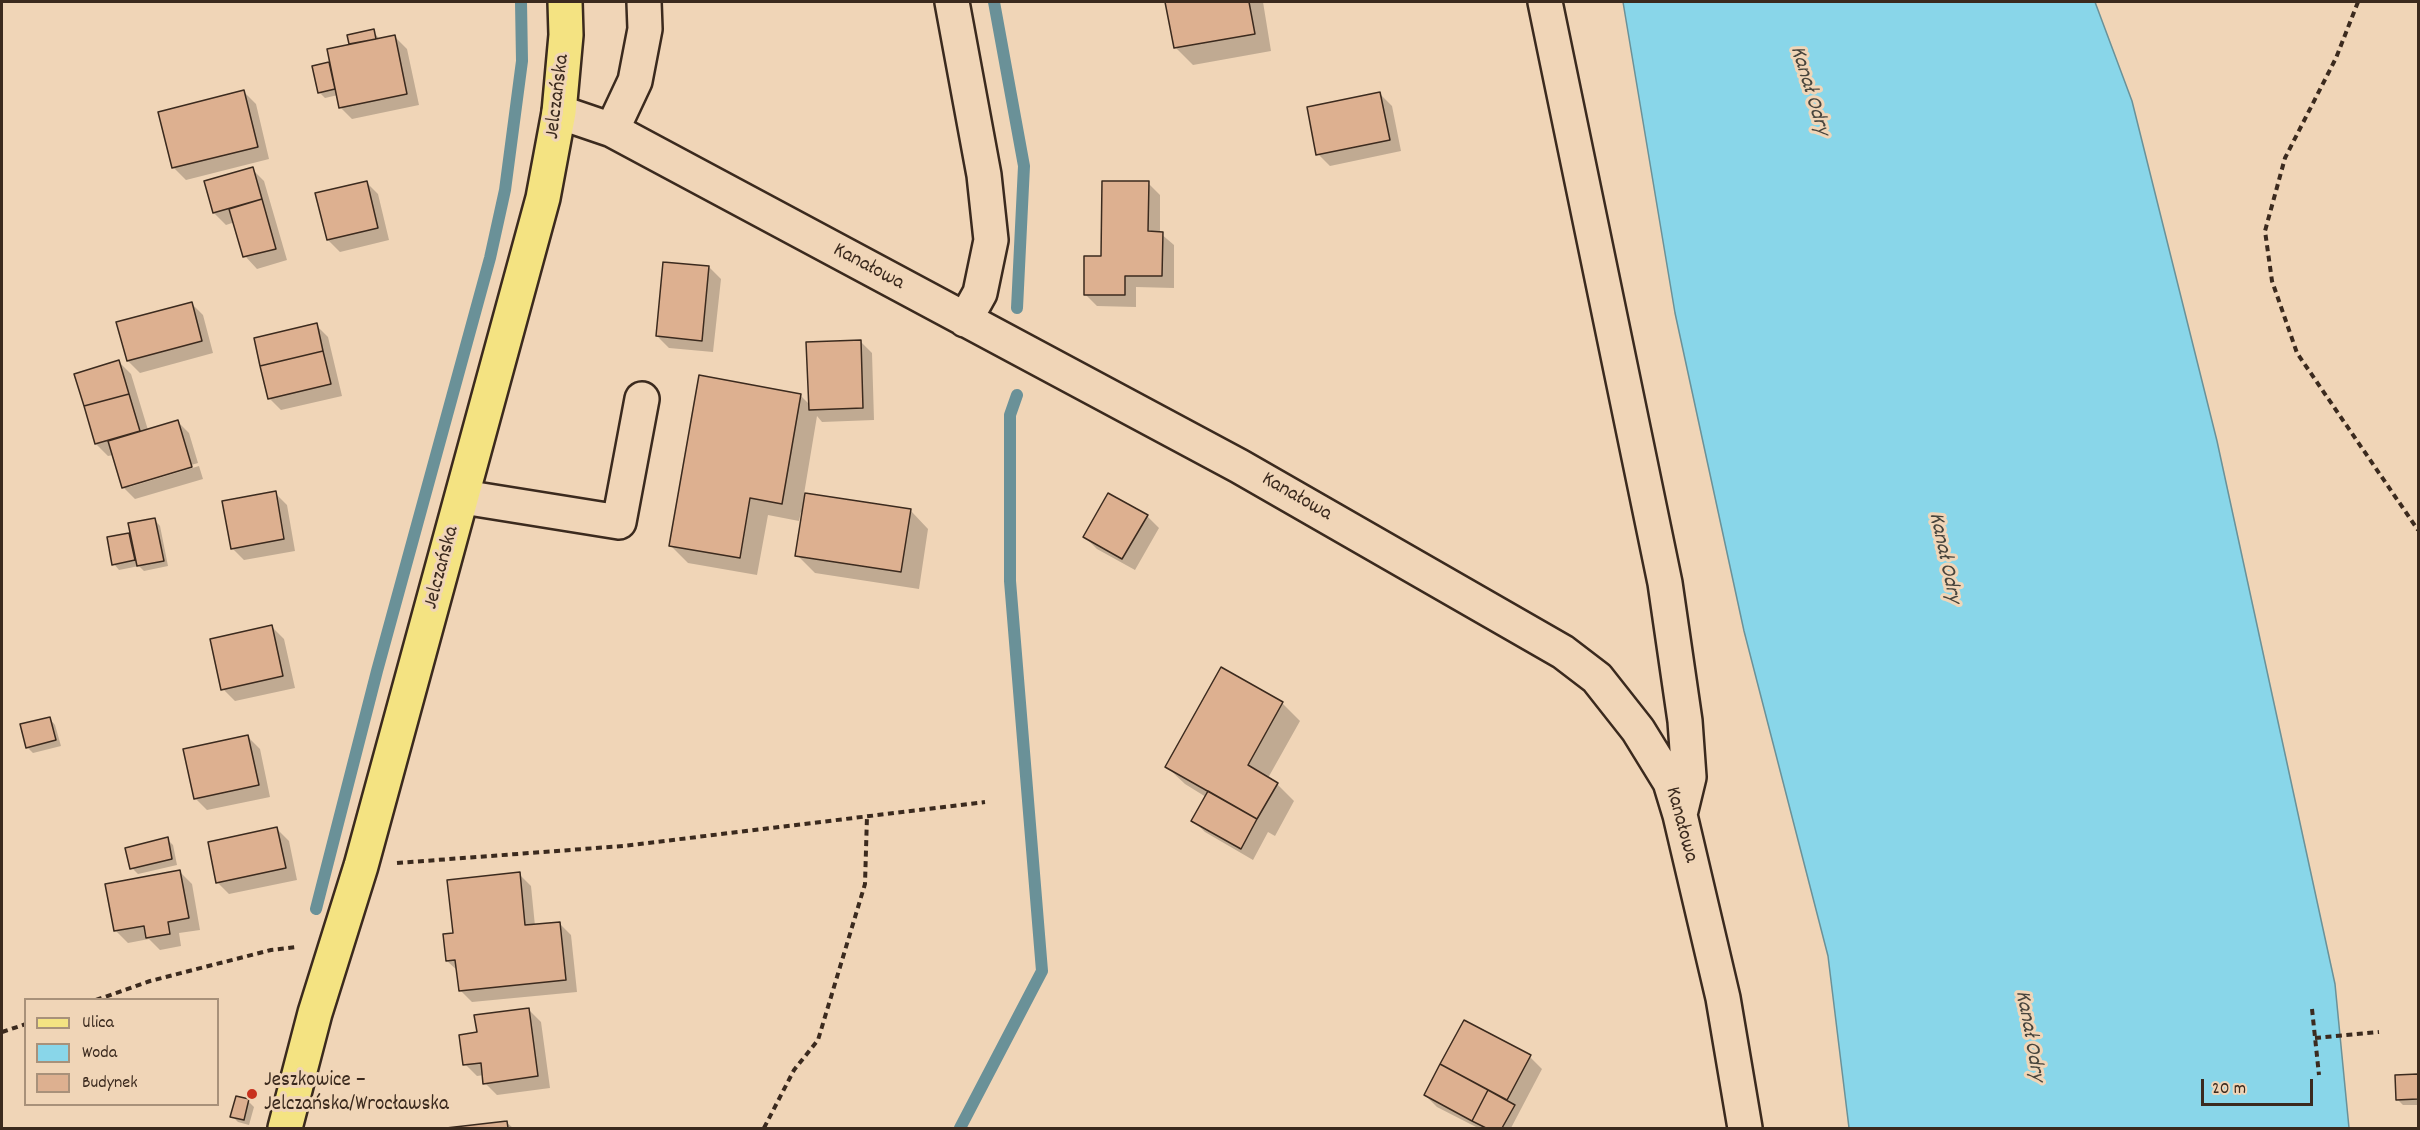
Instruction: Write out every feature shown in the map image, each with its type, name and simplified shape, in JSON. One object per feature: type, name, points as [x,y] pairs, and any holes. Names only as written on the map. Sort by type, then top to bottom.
[{"type":"main road","name":"Jelczańska","points":[[285,1128],[315,1013],[361,866],[543,198],[559,112],[566,35],[565,2]]},
{"type":"street","points":[[612,130],[635,81],[645,29],[644,2]]},
{"type":"street","points":[[952,2],[984,174],[991,240],[980,293],[966,320]]},
{"type":"street","points":[[1545,2],[1665,583],[1685,721],[1689,777],[1680,815]]},
{"type":"street","name":"Kanałowa","points":[[559,112],[612,130],[1239,466],[1563,652],[1597,678],[1638,730],[1670,782],[1724,998],[1745,1128]]},
{"type":"street","points":[[463,497],[619,522],[642,399]]},
{"type":"path","points":[[2358,2],[2336,58],[2285,158],[2265,231],[2272,281],[2297,353],[2418,530]]},
{"type":"path","points":[[361,866],[623,846],[985,802]]},
{"type":"path","points":[[764,1128],[794,1070],[818,1040],[865,884],[867,816]]},
{"type":"path","points":[[99,998],[150,981],[271,950],[336,944]]},
{"type":"path","points":[[2312,1009],[2319,1075]]},
{"type":"path","points":[[2,1032],[24,1025]]},
{"type":"path","points":[[2315,1038],[2379,1032]]},
{"type":"water","name":"Kanał Odry","points":[[1623,2],[2095,2],[2132,101],[2217,441],[2335,984],[2349,1128],[1849,1128],[1828,956],[1744,631],[1675,313]]},
{"type":"building","points":[[1165,2],[1249,2],[1255,34],[1174,48]]},
{"type":"building","points":[[374,29],[376,39],[349,44],[347,35]]},
{"type":"building","points":[[395,35],[407,94],[339,108],[327,49]]},
{"type":"building","points":[[329,62],[335,89],[318,93],[312,66]]},
{"type":"building","points":[[244,90],[258,147],[172,168],[158,112]]},
{"type":"building","points":[[1380,92],[1390,140],[1316,155],[1307,107]]},
{"type":"building","points":[[253,167],[262,199],[213,213],[204,181]]},
{"type":"building","points":[[367,181],[378,228],[327,240],[315,193]]},
{"type":"building","points":[[1102,181],[1149,181],[1148,231],[1163,232],[1162,276],[1125,276],[1125,295],[1084,295],[1084,256],[1101,256]]},
{"type":"building","points":[[262,199],[276,249],[243,257],[229,209]]},
{"type":"building","points":[[663,262],[709,266],[702,341],[656,336]]},
{"type":"building","points":[[192,302],[202,341],[127,361],[116,322]]},
{"type":"building","points":[[317,323],[323,351],[260,366],[254,338]]},
{"type":"building","points":[[861,340],[863,408],[809,410],[806,342]]},
{"type":"building","points":[[323,351],[331,384],[268,399],[260,366]]},
{"type":"building","points":[[119,360],[129,394],[84,406],[74,374]]},
{"type":"building","points":[[699,375],[801,394],[782,504],[750,498],[740,558],[669,546]]},
{"type":"building","points":[[129,394],[140,431],[95,444],[84,406]]},
{"type":"building","points":[[178,420],[192,467],[122,488],[108,441]]},
{"type":"building","points":[[276,491],[284,539],[231,549],[222,501]]},
{"type":"building","points":[[805,493],[911,509],[901,572],[795,556]]},
{"type":"building","points":[[1108,493],[1148,515],[1122,559],[1083,537]]},
{"type":"building","points":[[155,518],[164,561],[137,566],[128,523]]},
{"type":"building","points":[[129,533],[135,560],[112,565],[107,537]]},
{"type":"building","points":[[272,625],[283,676],[221,690],[210,639]]},
{"type":"building","points":[[1221,667],[1283,702],[1248,765],[1278,783],[1257,819],[1165,767]]},
{"type":"building","points":[[50,717],[56,740],[26,748],[20,724]]},
{"type":"building","points":[[248,735],[259,785],[194,799],[183,749]]},
{"type":"building","points":[[1208,791],[1257,819],[1241,849],[1191,821]]},
{"type":"building","points":[[277,827],[286,868],[216,883],[208,842]]},
{"type":"building","points":[[168,837],[172,859],[130,869],[125,848]]},
{"type":"building","points":[[180,870],[189,918],[168,922],[170,934],[146,938],[144,926],[114,931],[105,884]]},
{"type":"building","points":[[520,872],[525,925],[560,922],[566,980],[459,991],[455,960],[446,961],[443,934],[453,933],[447,880]]},
{"type":"building","points":[[529,1008],[538,1076],[483,1084],[481,1063],[463,1065],[459,1035],[477,1032],[474,1015]]},
{"type":"building","points":[[1464,1020],[1531,1055],[1507,1100],[1440,1064]]},
{"type":"building","points":[[1440,1064],[1488,1090],[1472,1121],[1424,1095]]},
{"type":"building","points":[[2418,1074],[2418,1099],[2396,1100],[2395,1075]]},
{"type":"building","points":[[1488,1090],[1515,1105],[1502,1128],[1486,1128],[1472,1121]]},
{"type":"building","points":[[236,1096],[249,1099],[244,1120],[230,1117]]},
{"type":"building","points":[[507,1121],[508,1128],[446,1128]]},
{"type":"waterway","points":[[316,909],[377,671],[490,258],[505,190],[522,61],[521,2]]},
{"type":"waterway","points":[[994,2],[1024,166],[1017,308]]},
{"type":"waterway","points":[[960,1128],[1042,971],[1010,581],[1010,415],[1017,395]]},
{"type":"place","name":"Jeszkowice – Jelczańska/Wrocławska","points":[[252,1094]]}]
